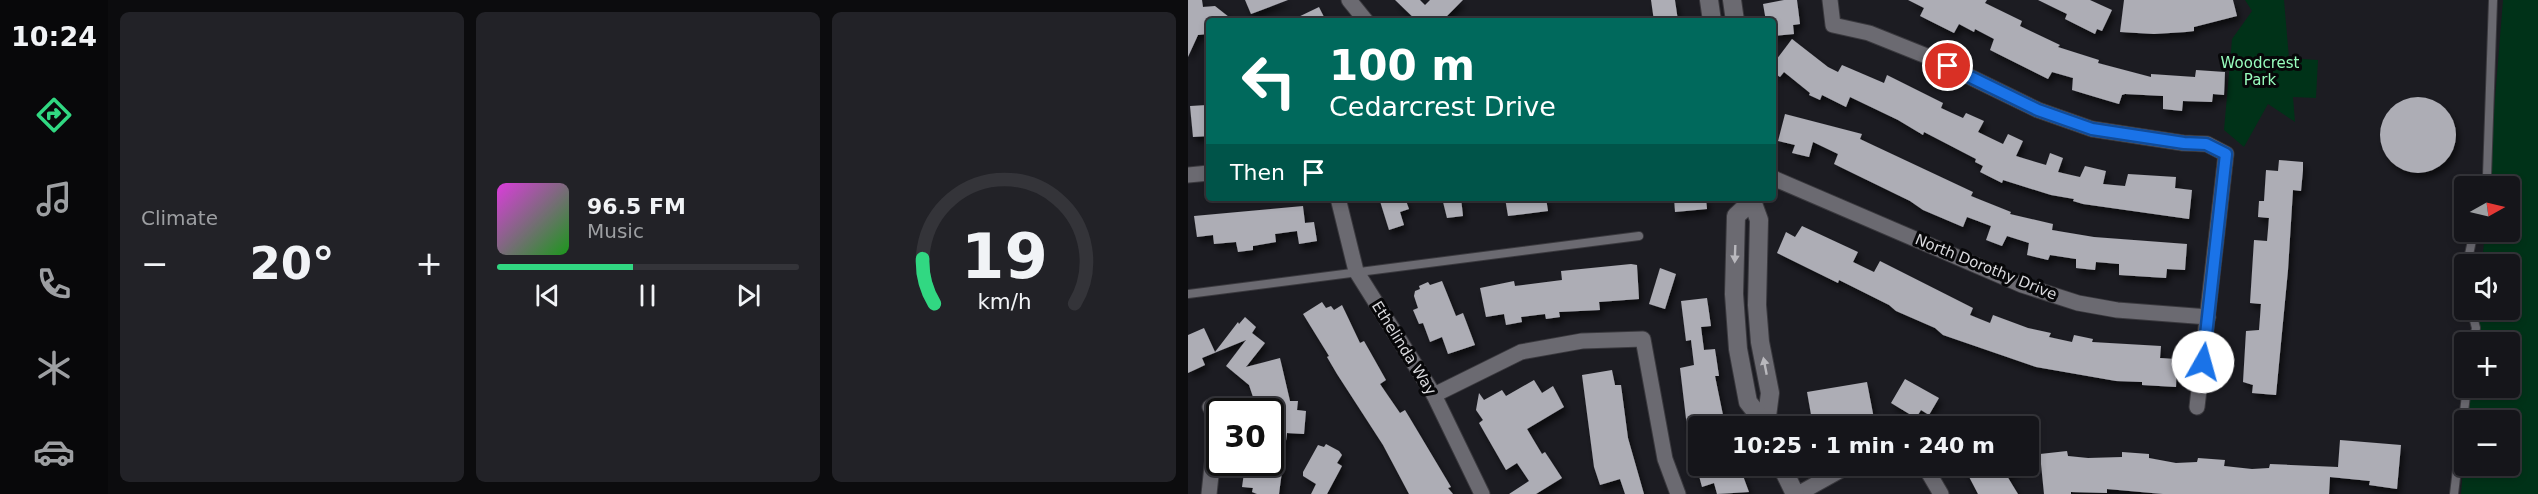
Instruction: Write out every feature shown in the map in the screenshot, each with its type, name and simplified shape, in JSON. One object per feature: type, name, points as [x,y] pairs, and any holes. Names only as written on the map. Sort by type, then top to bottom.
[{"type":"street","points":[[1350,0],[1364,18]]},
{"type":"street","points":[[1709,0],[1712,18]]},
{"type":"street","points":[[1732,0],[1735,18]]},
{"type":"street","points":[[1830,0],[1833,25],[1869,33],[1929,57],[2038,110],[2092,129],[2184,143],[2206,144],[2226,154],[2197,406]]},
{"type":"street","points":[[1188,175],[1206,173]]},
{"type":"street","name":"North Dorothy Drive","points":[[1776,179],[2022,285],[2078,303],[2117,310],[2208,317]]},
{"type":"street","name":"Ethelinda Way","points":[[1339,201],[1356,271],[1434,395],[1482,494]]},
{"type":"street","points":[[1751,201],[1759,220],[1757,305],[1760,342],[1770,393],[1768,416]]},
{"type":"street","points":[[1434,395],[1521,352],[1582,341],[1643,339],[1665,459],[1678,494]]},
{"type":"street","points":[[1209,494],[1211,476]]},
{"type":"street","points":[[1787,476],[1797,494],[1830,476]]},
{"type":"street","points":[[1930,476],[1941,494]]},
{"type":"lane","points":[[2487,176],[2493,0]]},
{"type":"lane","points":[[1188,294],[1639,236]]},
{"type":"lane","points":[[2454,494],[2466,398]]},
{"type":"green space","name":"Woodcrest Park","points":[[2245,0],[2284,0],[2289,58],[2318,60],[2316,98],[2293,97],[2295,122],[2268,104],[2244,147],[2224,130],[2232,39],[2252,11]]},
{"type":"green space","points":[[2503,0],[2538,0],[2538,494],[2461,494],[2462,476],[2520,476],[2520,410],[2469,410],[2470,398],[2520,398],[2520,332],[2476,332],[2477,320],[2520,320],[2520,254],[2483,254],[2484,242],[2520,242],[2520,176],[2489,176]]},
{"type":"building","points":[[1188,0],[1202,0],[1203,7],[1215,6],[1230,18],[1206,18],[1206,34],[1198,35],[1188,57]]},
{"type":"building","points":[[1245,0],[1288,0],[1251,14]]},
{"type":"building","points":[[1395,0],[1420,0],[1425,5],[1430,0],[1463,0],[1445,18],[1414,18]]},
{"type":"building","points":[[1651,0],[1675,0],[1678,18],[1654,18]]},
{"type":"building","points":[[1797,0],[1800,24],[1793,25],[1794,34],[1776,36],[1776,18],[1765,18],[1763,4]]},
{"type":"building","points":[[1908,0],[1987,0],[1985,3],[2022,21],[2020,26],[2060,45],[2058,47],[2099,60],[2098,63],[2151,77],[2151,74],[2195,77],[2196,70],[2225,72],[2224,95],[2213,94],[2212,102],[2183,101],[2182,111],[2163,109],[2163,96],[2125,94],[2122,95],[2119,104],[2072,90],[2073,78],[2052,72],[2048,79],[1990,50],[1994,39],[1959,24],[1954,33],[1920,16],[1924,8]]},
{"type":"building","points":[[2038,0],[2090,0],[2112,10],[2102,31],[2097,29],[2095,34],[2065,19],[2067,14]]},
{"type":"building","points":[[2124,0],[2233,0],[2237,16],[2194,27],[2194,31],[2154,34],[2120,32]]},
{"type":"building","points":[[1319,7],[1324,18],[1296,18]]},
{"type":"building","points":[[1792,39],[1838,72],[1842,65],[1884,83],[1887,75],[1943,103],[1941,108],[1963,118],[1966,113],[1984,121],[1978,132],[2003,144],[2008,134],[2023,141],[2016,156],[2046,165],[2050,153],[2063,158],[2058,172],[2080,177],[2085,166],[2106,171],[2103,184],[2125,186],[2128,174],[2176,177],[2175,188],[2192,190],[2189,219],[2083,204],[2073,201],[2074,199],[2051,195],[2003,180],[2002,183],[1980,172],[1983,166],[1975,162],[1976,159],[1924,132],[1923,135],[1850,97],[1846,107],[1822,95],[1820,100],[1809,95],[1810,93],[1784,72],[1780,77],[1776,74],[1776,60]]},
{"type":"building","points":[[2418,97],[2432,100],[2445,108],[2453,121],[2456,135],[2453,149],[2445,162],[2432,170],[2418,173],[2404,170],[2391,162],[2383,149],[2380,135],[2383,121],[2391,108],[2404,100]]},
{"type":"building","points":[[1206,105],[1206,136],[1193,137],[1190,106]]},
{"type":"building","points":[[1785,114],[1862,134],[1860,139],[1973,192],[1971,196],[2011,212],[2010,214],[2053,224],[2052,230],[2094,237],[2187,244],[2185,270],[2167,269],[2166,278],[2119,275],[2119,264],[2096,262],[2095,270],[2076,268],[2076,259],[2050,255],[2048,260],[2027,255],[2029,243],[2007,236],[2002,246],[1986,240],[1991,226],[1967,217],[1963,227],[1923,210],[1910,201],[1834,164],[1838,154],[1813,142],[1809,157],[1792,153],[1795,145],[1778,141]]},
{"type":"building","points":[[2279,160],[2303,162],[2303,170],[2301,191],[2293,190],[2276,395],[2252,393],[2253,385],[2243,382],[2246,331],[2259,330],[2261,304],[2250,303],[2254,240],[2267,241],[2269,218],[2258,217],[2259,201],[2264,201],[2266,170],[2278,171]]},
{"type":"building","points":[[1380,201],[1406,201],[1409,209],[1400,212],[1404,225],[1389,230]]},
{"type":"building","points":[[1443,201],[1461,201],[1463,216],[1447,218]]},
{"type":"building","points":[[1506,201],[1546,201],[1548,211],[1508,216]]},
{"type":"building","points":[[1674,201],[1706,201],[1707,209],[1675,212]]},
{"type":"building","points":[[1303,206],[1305,223],[1314,222],[1317,241],[1299,244],[1297,231],[1275,234],[1276,242],[1253,246],[1253,250],[1238,252],[1236,242],[1214,244],[1213,235],[1197,237],[1194,216]]},
{"type":"building","points":[[1802,226],[1858,252],[1853,262],[1874,272],[1880,261],[1973,308],[1970,315],[1990,323],[1993,315],[2028,328],[2051,333],[2049,337],[2072,342],[2074,335],[2093,339],[2092,342],[2161,346],[2160,358],[2177,359],[2176,387],[2142,385],[2142,382],[2116,381],[2036,367],[1943,335],[1935,328],[1896,311],[1889,305],[1839,280],[1838,283],[1777,253],[1786,232],[1795,237]]},
{"type":"building","points":[[1637,265],[1639,299],[1599,302],[1600,310],[1559,312],[1560,317],[1546,319],[1545,314],[1521,317],[1522,322],[1506,325],[1504,314],[1486,317],[1480,288],[1514,281],[1515,286],[1562,280],[1561,271]]},
{"type":"building","points":[[1660,268],[1676,274],[1665,309],[1649,304]]},
{"type":"building","points":[[1442,281],[1456,316],[1463,313],[1475,345],[1448,354],[1442,337],[1430,342],[1423,323],[1419,324],[1413,310],[1418,308],[1414,296],[1415,291],[1420,289],[1419,286],[1428,282],[1430,285]]},
{"type":"building","points":[[1707,298],[1711,326],[1701,327],[1704,350],[1715,349],[1719,376],[1715,376],[1723,415],[1688,416],[1688,427],[1680,368],[1694,365],[1691,340],[1686,341],[1681,301]]},
{"type":"building","points":[[1322,302],[1326,308],[1331,306],[1334,310],[1342,305],[1360,343],[1364,341],[1386,380],[1380,384],[1400,413],[1405,410],[1453,494],[1409,494],[1383,445],[1337,374],[1327,357],[1329,356],[1303,314]]},
{"type":"building","points":[[1245,317],[1256,327],[1252,333],[1265,343],[1246,367],[1280,358],[1290,401],[1298,401],[1297,410],[1306,411],[1304,434],[1287,433],[1284,456],[1284,398],[1253,398],[1249,385],[1226,366],[1246,340],[1202,358],[1205,365],[1188,373],[1188,335],[1204,328],[1215,352],[1238,322],[1239,324]]},
{"type":"building","points":[[1612,370],[1615,385],[1621,385],[1628,438],[1644,494],[1625,494],[1620,479],[1600,485],[1594,467],[1582,375]]},
{"type":"building","points":[[1905,379],[1939,398],[1929,415],[1921,410],[1917,416],[1913,416],[1891,403]]},
{"type":"building","points":[[1534,380],[1542,393],[1553,386],[1564,407],[1527,429],[1542,454],[1545,452],[1562,478],[1536,494],[1509,494],[1529,481],[1517,463],[1506,470],[1479,423],[1483,420],[1476,410],[1479,393],[1484,400],[1502,390],[1506,396]]},
{"type":"building","points":[[1867,382],[1873,416],[1811,416],[1807,392]]},
{"type":"building","points":[[2340,440],[2401,445],[2397,489],[2369,485],[2370,481],[2330,477],[2329,494],[2163,494],[2107,489],[2107,493],[2044,494],[2040,454],[2067,451],[2068,456],[2088,458],[2122,457],[2122,452],[2149,454],[2149,458],[2176,463],[2197,462],[2198,458],[2225,460],[2224,466],[2252,469],[2269,468],[2270,464],[2338,467]]},
{"type":"building","points":[[1326,444],[1342,455],[1337,463],[1342,466],[1327,494],[1311,494],[1316,484],[1303,476],[1303,472],[1318,445],[1324,447]]},
{"type":"building","points":[[1244,476],[1281,476],[1279,494],[1257,494],[1252,492],[1253,488],[1242,487]]},
{"type":"building","points":[[1699,476],[1743,476],[1749,492],[1717,494],[1714,483],[1702,487]]},
{"type":"building","points":[[1969,476],[2007,476],[2018,494],[1978,494]]},
{"type":"route","points":[[1948,66],[2038,110],[2092,129],[2184,143],[2206,144],[2226,154],[2203,362]]}]
